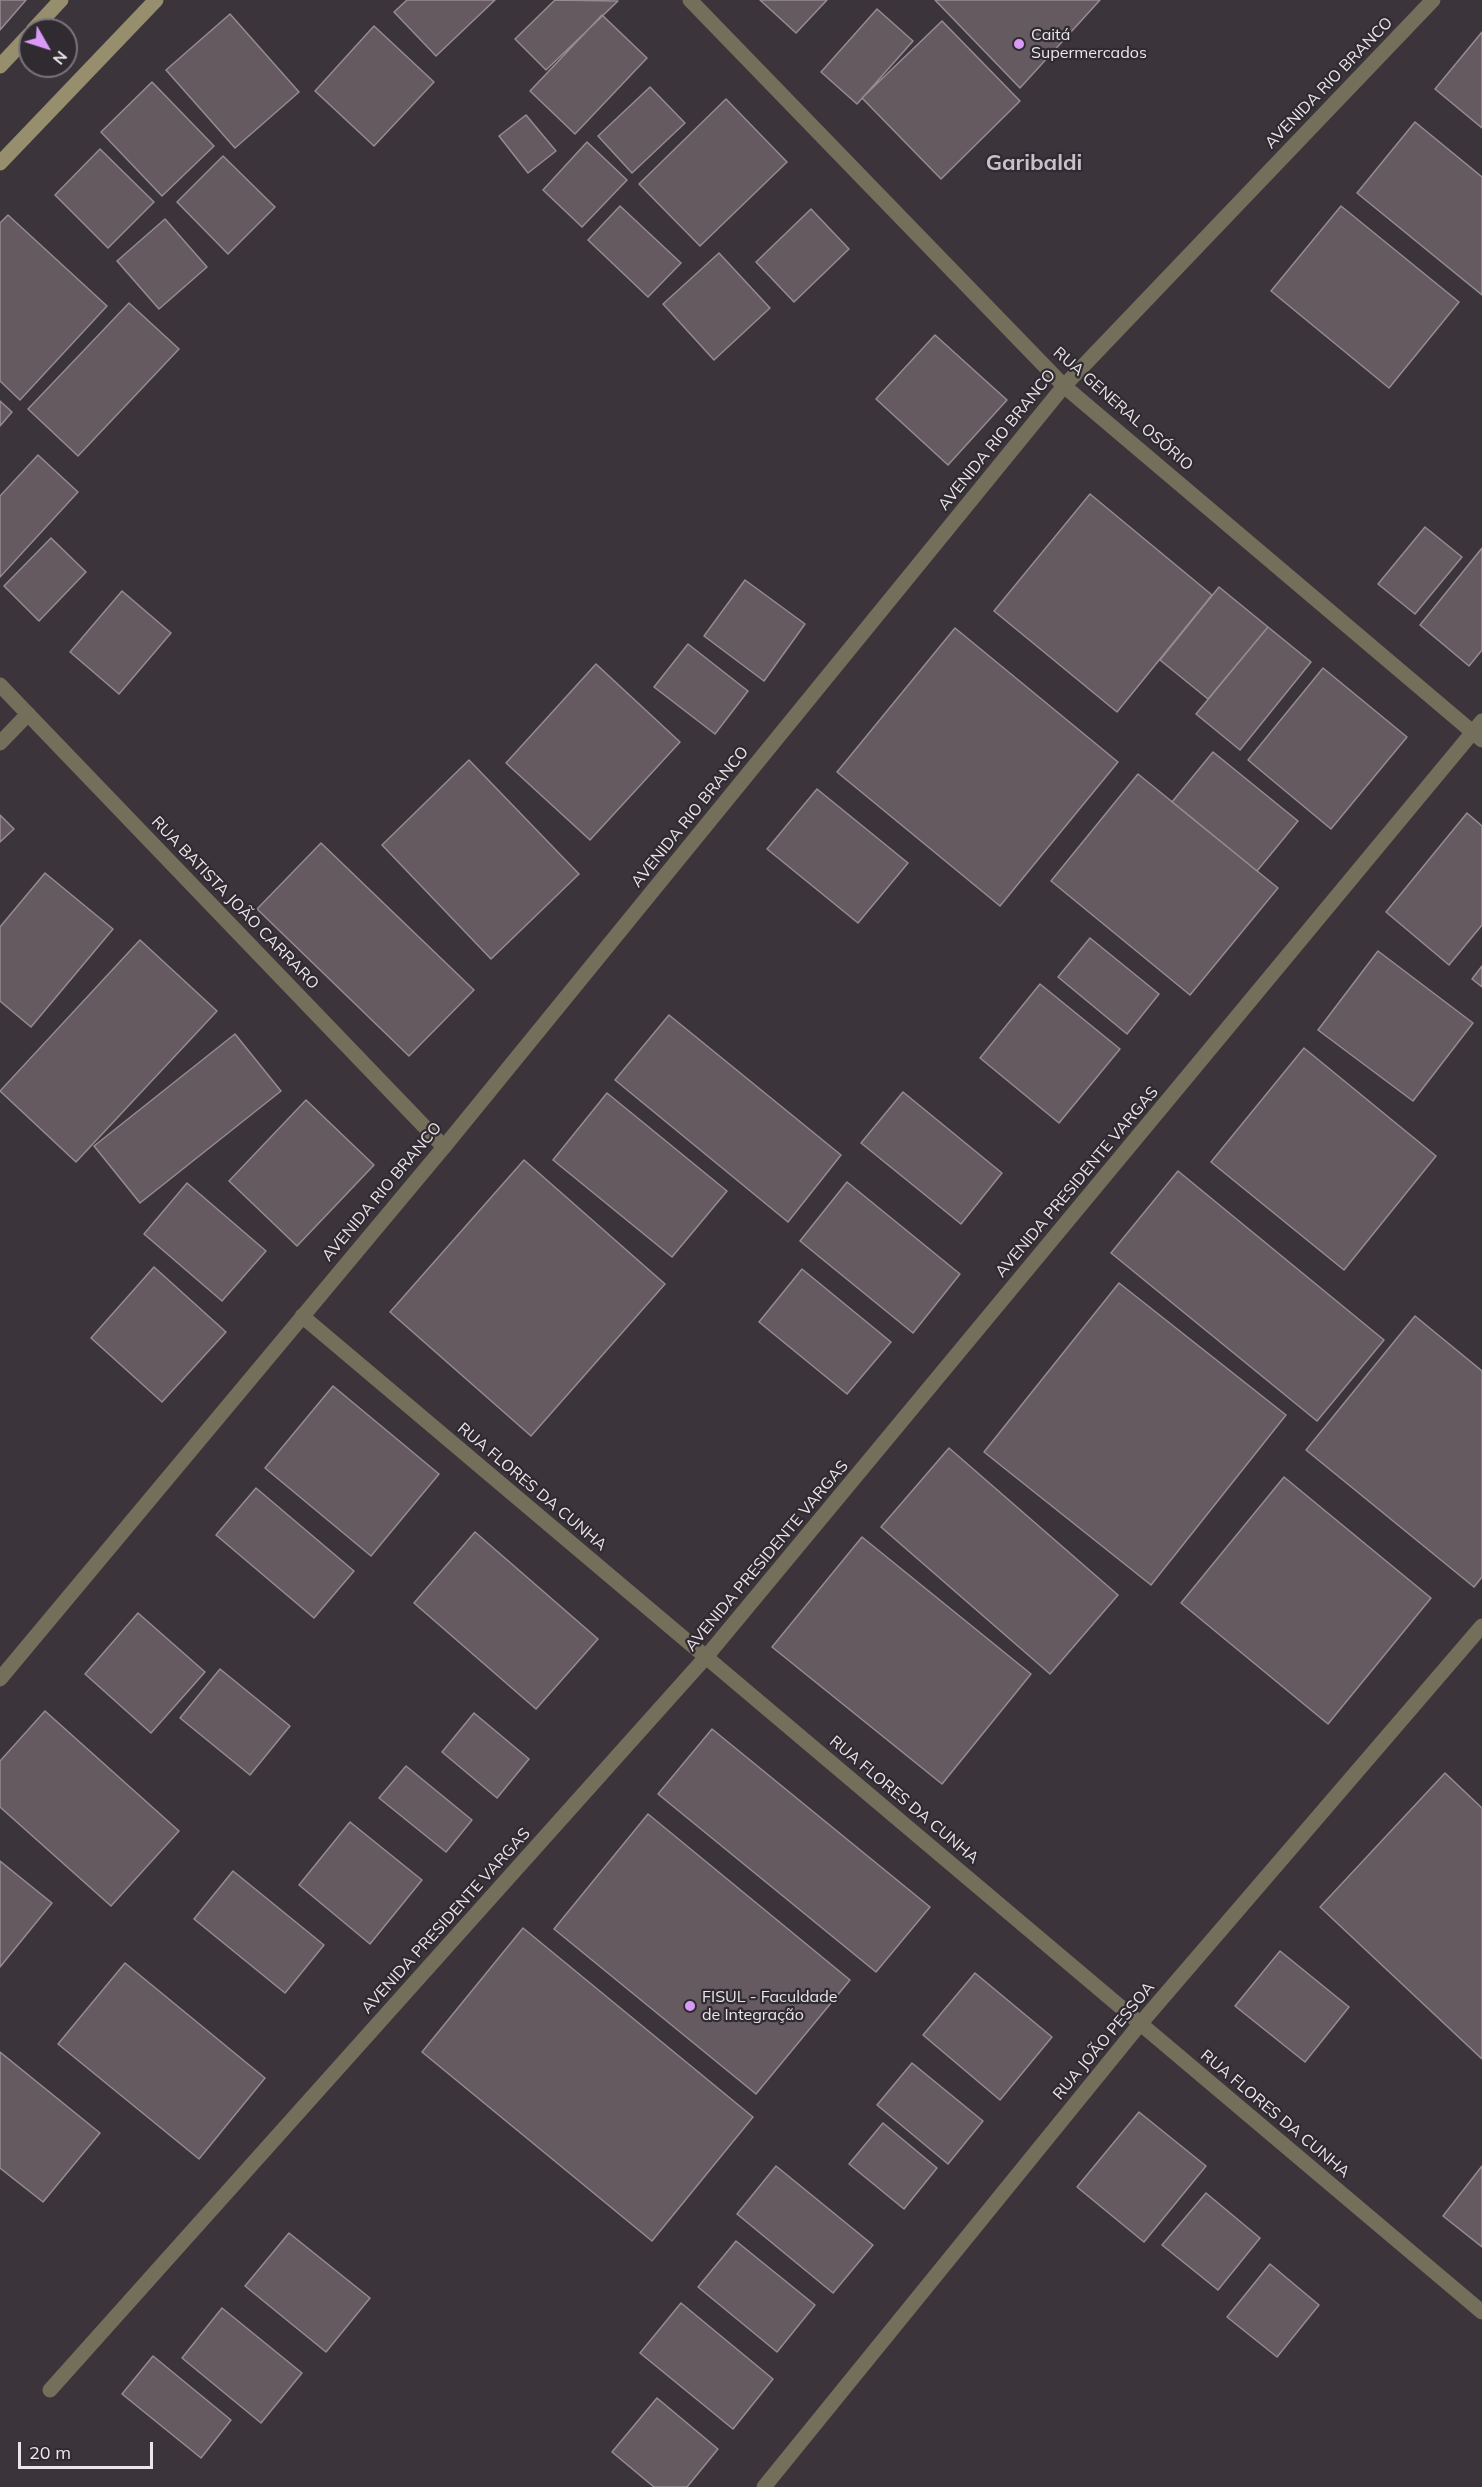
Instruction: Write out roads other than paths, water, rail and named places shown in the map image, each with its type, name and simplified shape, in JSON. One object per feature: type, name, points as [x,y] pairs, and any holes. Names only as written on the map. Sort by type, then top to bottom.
[{"type":"main road","points":[[44,18],[61,0]]},
{"type":"main road","points":[[0,163],[156,0]]},
{"type":"main road","points":[[0,66],[18,46]]},
{"type":"street","name":"RUA GENERAL OSÓRIO","points":[[690,0],[1064,386],[1479,731]]},
{"type":"street","name":"AVENIDA RIO BRANCO","points":[[0,1679],[444,1147],[1064,386],[1433,0]]},
{"type":"street","name":"RUA BATISTA JOÃO CARRARO","points":[[0,685],[444,1147]]},
{"type":"street","points":[[0,743],[28,714]]},
{"type":"street","name":"AVENIDA PRESIDENTE VARGAS","points":[[50,2390],[706,1658],[1479,731]]},
{"type":"street","name":"RUA FLORES DA CUNHA","points":[[302,1316],[1482,2312]]},
{"type":"street","name":"RUA JOÃO PESSOA","points":[[764,2487],[1140,2024],[1482,1626]]},
{"type":"place","name":"Caitá Supermercados","points":[[1019,44]]},
{"type":"place","name":"FISUL - Faculdade de Integração","points":[[690,2006]]},
{"type":"district","name":"Garibaldi","points":[[1034,163]]}]
